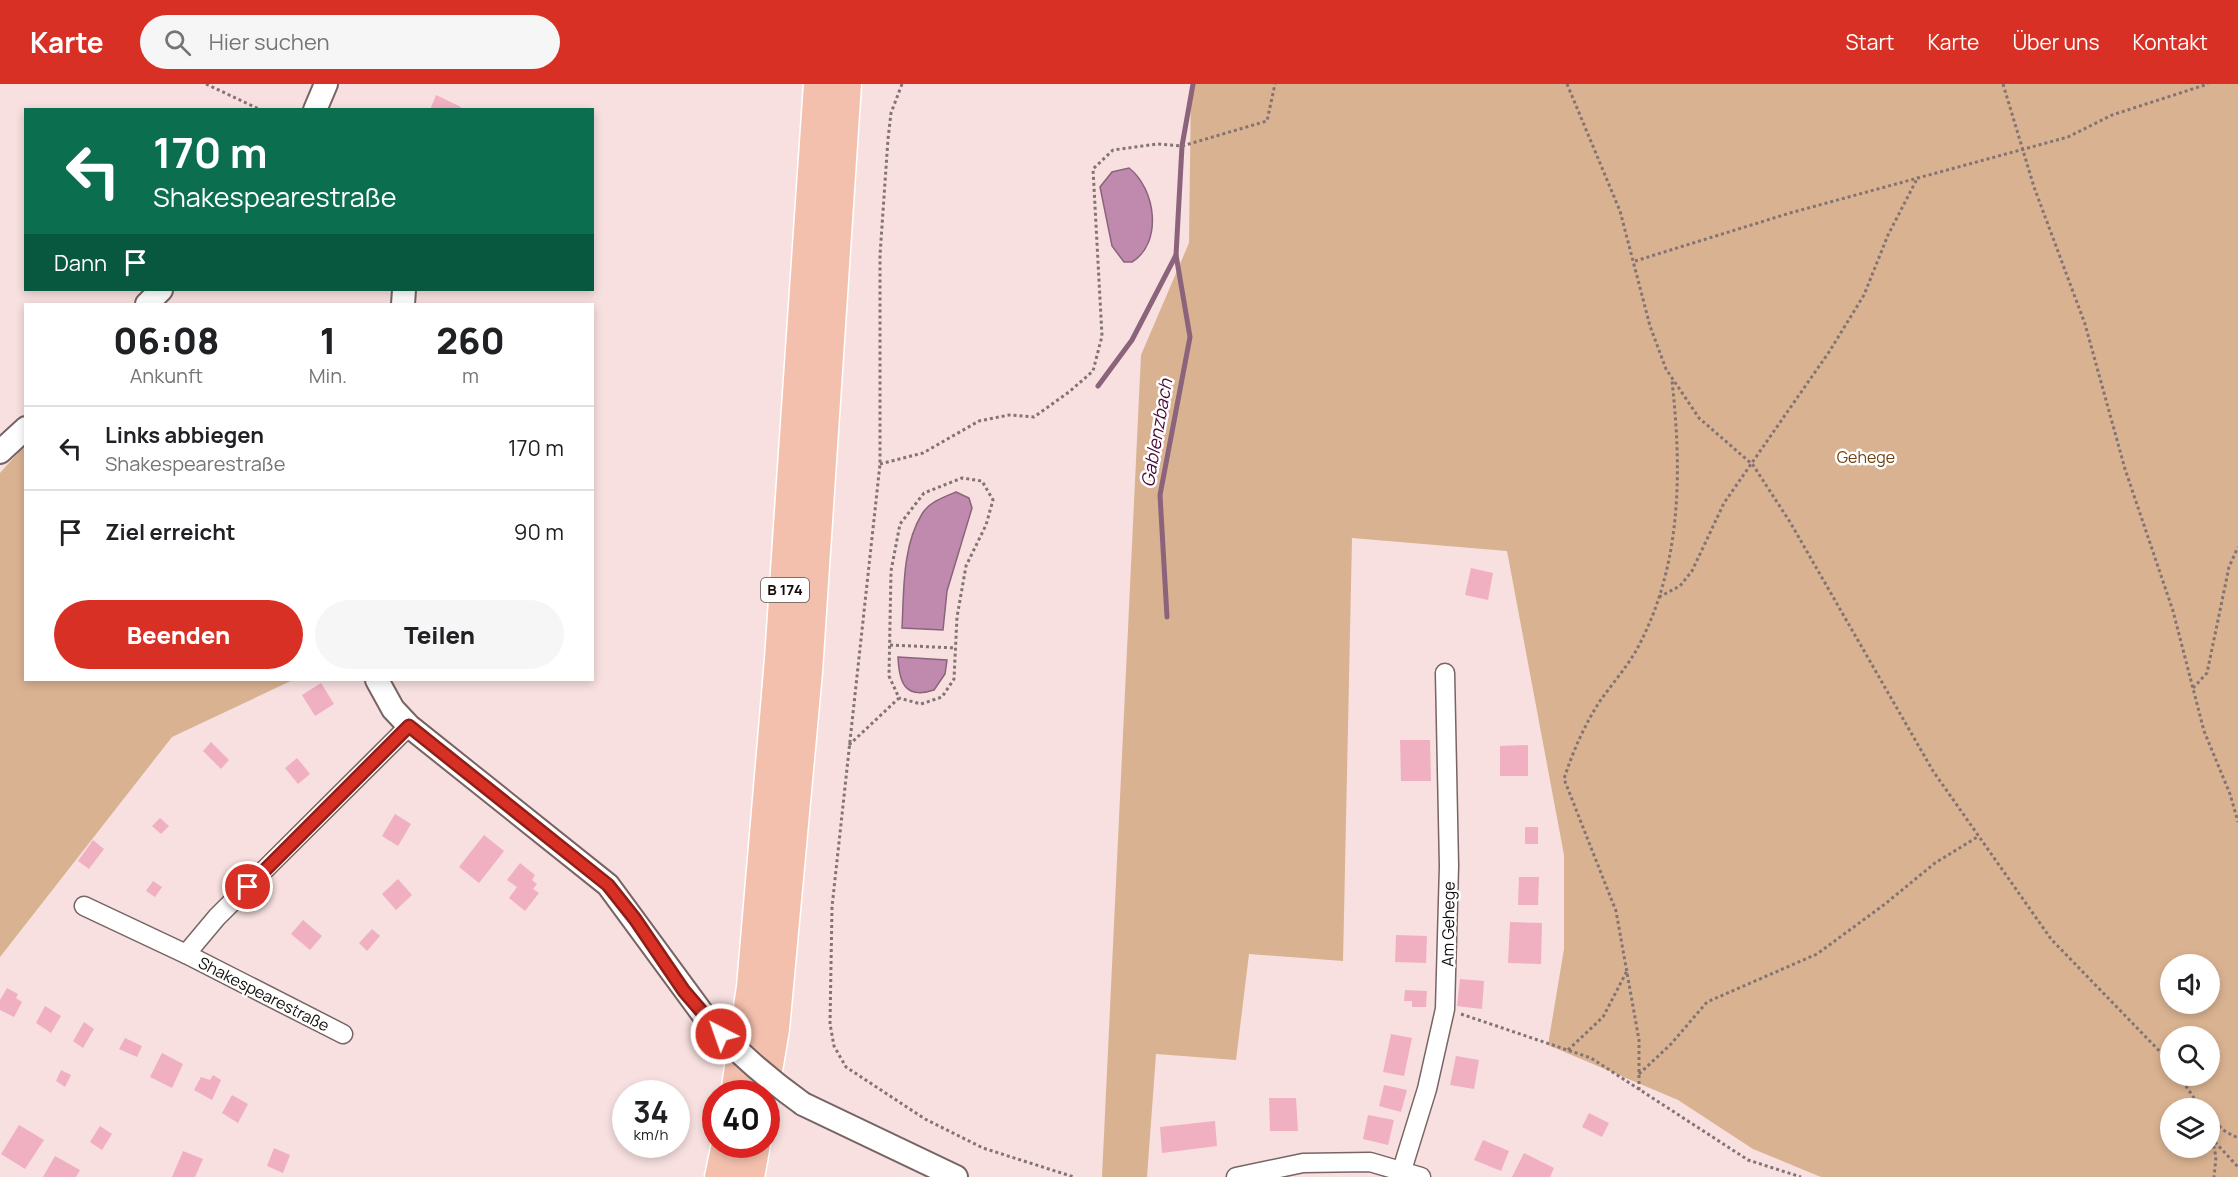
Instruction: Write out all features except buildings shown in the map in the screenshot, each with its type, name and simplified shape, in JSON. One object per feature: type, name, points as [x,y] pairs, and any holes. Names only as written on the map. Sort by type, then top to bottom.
[{"type":"highway","name":"B 174","points":[[738,1080],[752,987],[780,659],[819,84]]},
{"type":"highway","name":"B 174","points":[[766,1080],[774,1029],[807,672],[846,84]]},
{"type":"highway","points":[[720,1177],[724,1158]]},
{"type":"highway","points":[[749,1177],[752,1158]]},
{"type":"street","points":[[316,108],[326,84]]},
{"type":"street","points":[[148,303],[160,291]]},
{"type":"street","points":[[0,452],[24,430]]},
{"type":"street","name":"Am Gehege","points":[[1402,1170],[1427,1089],[1445,1009],[1449,866],[1445,673]]},
{"type":"street","points":[[378,681],[393,709],[409,726],[608,885],[708,1021],[741,1055],[803,1104],[956,1177]]},
{"type":"street","name":"Shakespearestraße","points":[[186,954],[217,917],[409,726]]},
{"type":"street","name":"Shakespearestraße","points":[[84,906],[186,954],[343,1034]]},
{"type":"street","points":[[1236,1177],[1303,1163],[1370,1162],[1421,1177]]},
{"type":"path","points":[[206,84],[257,108]]},
{"type":"path","points":[[902,84],[891,113],[880,255],[880,464],[831,907],[830,1024],[834,1046],[846,1067],[925,1119],[983,1148],[1074,1177]]},
{"type":"path","points":[[880,464],[923,453],[979,421],[1009,416],[1034,417],[1069,392],[1093,371],[1102,336],[1093,169],[1113,150],[1157,144],[1182,146],[1267,121],[1275,84]]},
{"type":"path","points":[[1568,84],[1620,211],[1635,261],[1650,326],[1672,378],[1699,418],[1753,465],[1790,522],[1933,771],[2051,939],[2160,1052]]},
{"type":"path","points":[[2002,84],[2034,188],[2085,324],[2125,469],[2173,611],[2204,731],[2230,794],[2238,822]]},
{"type":"path","points":[[1635,261],[1790,213],[2068,137],[2112,115],[2208,84]]},
{"type":"path","points":[[1659,597],[1680,586],[1692,570],[1724,503],[1753,465],[1864,295],[1888,236],[1918,177]]},
{"type":"path","points":[[1640,1090],[1639,1040],[1617,911],[1564,779],[1575,744],[1599,702],[1637,649],[1659,597],[1672,552],[1679,446],[1672,378]]},
{"type":"path","points":[[962,478],[982,481],[993,500],[986,525],[966,566],[957,617],[954,679],[942,697],[921,704],[899,698],[889,676],[891,571],[900,524],[924,493],[962,478]]},
{"type":"path","points":[[2193,688],[2207,673],[2229,567],[2238,547]]},
{"type":"path","points":[[890,645],[956,648]]},
{"type":"path","points":[[848,746],[899,698]]},
{"type":"path","points":[[1639,1074],[1671,1044],[1707,1002],[1817,954],[1885,904],[1935,863],[1979,836]]},
{"type":"path","points":[[1568,1050],[1603,1017],[1628,969]]},
{"type":"path","points":[[1445,1009],[1591,1058],[1748,1160],[1800,1177]]},
{"type":"path","points":[[2220,1127],[2238,1138]]},
{"type":"path","points":[[2220,1148],[2238,1167]]},
{"type":"path","points":[[2214,1177],[2216,1158]]},
{"type":"green space","name":"Gehege","points":[[1191,84],[2238,84],[2238,1177],[1821,1177],[1753,1149],[1678,1100],[1548,1045],[1564,949],[1564,855],[1507,551],[1352,538],[1343,961],[1249,954],[1236,1060],[1156,1054],[1147,1177],[1102,1177],[1141,355],[1189,243]]},
{"type":"green space","points":[[24,446],[24,681],[291,681],[172,737],[0,957],[0,473]]},
{"type":"shaded area","points":[[1129,168],[1138,177],[1150,202],[1152,229],[1142,253],[1132,262],[1124,262],[1112,246],[1100,187],[1112,172]]},
{"type":"shaded area","points":[[956,492],[969,498],[972,508],[947,591],[943,630],[902,628],[905,570],[915,527],[929,506]]},
{"type":"shaded area","points":[[898,657],[947,660],[945,674],[934,690],[916,692],[910,690],[902,681]]},
{"type":"waterway","name":"Gablenzbach","points":[[1167,617],[1160,495],[1190,337],[1176,255],[1182,146],[1193,84]]},
{"type":"waterway","name":"Gablenzbach","points":[[1098,386],[1132,340],[1176,255]]},
{"type":"route","points":[[248,887],[409,726],[608,885],[653,944],[684,991],[721,1034]]}]
